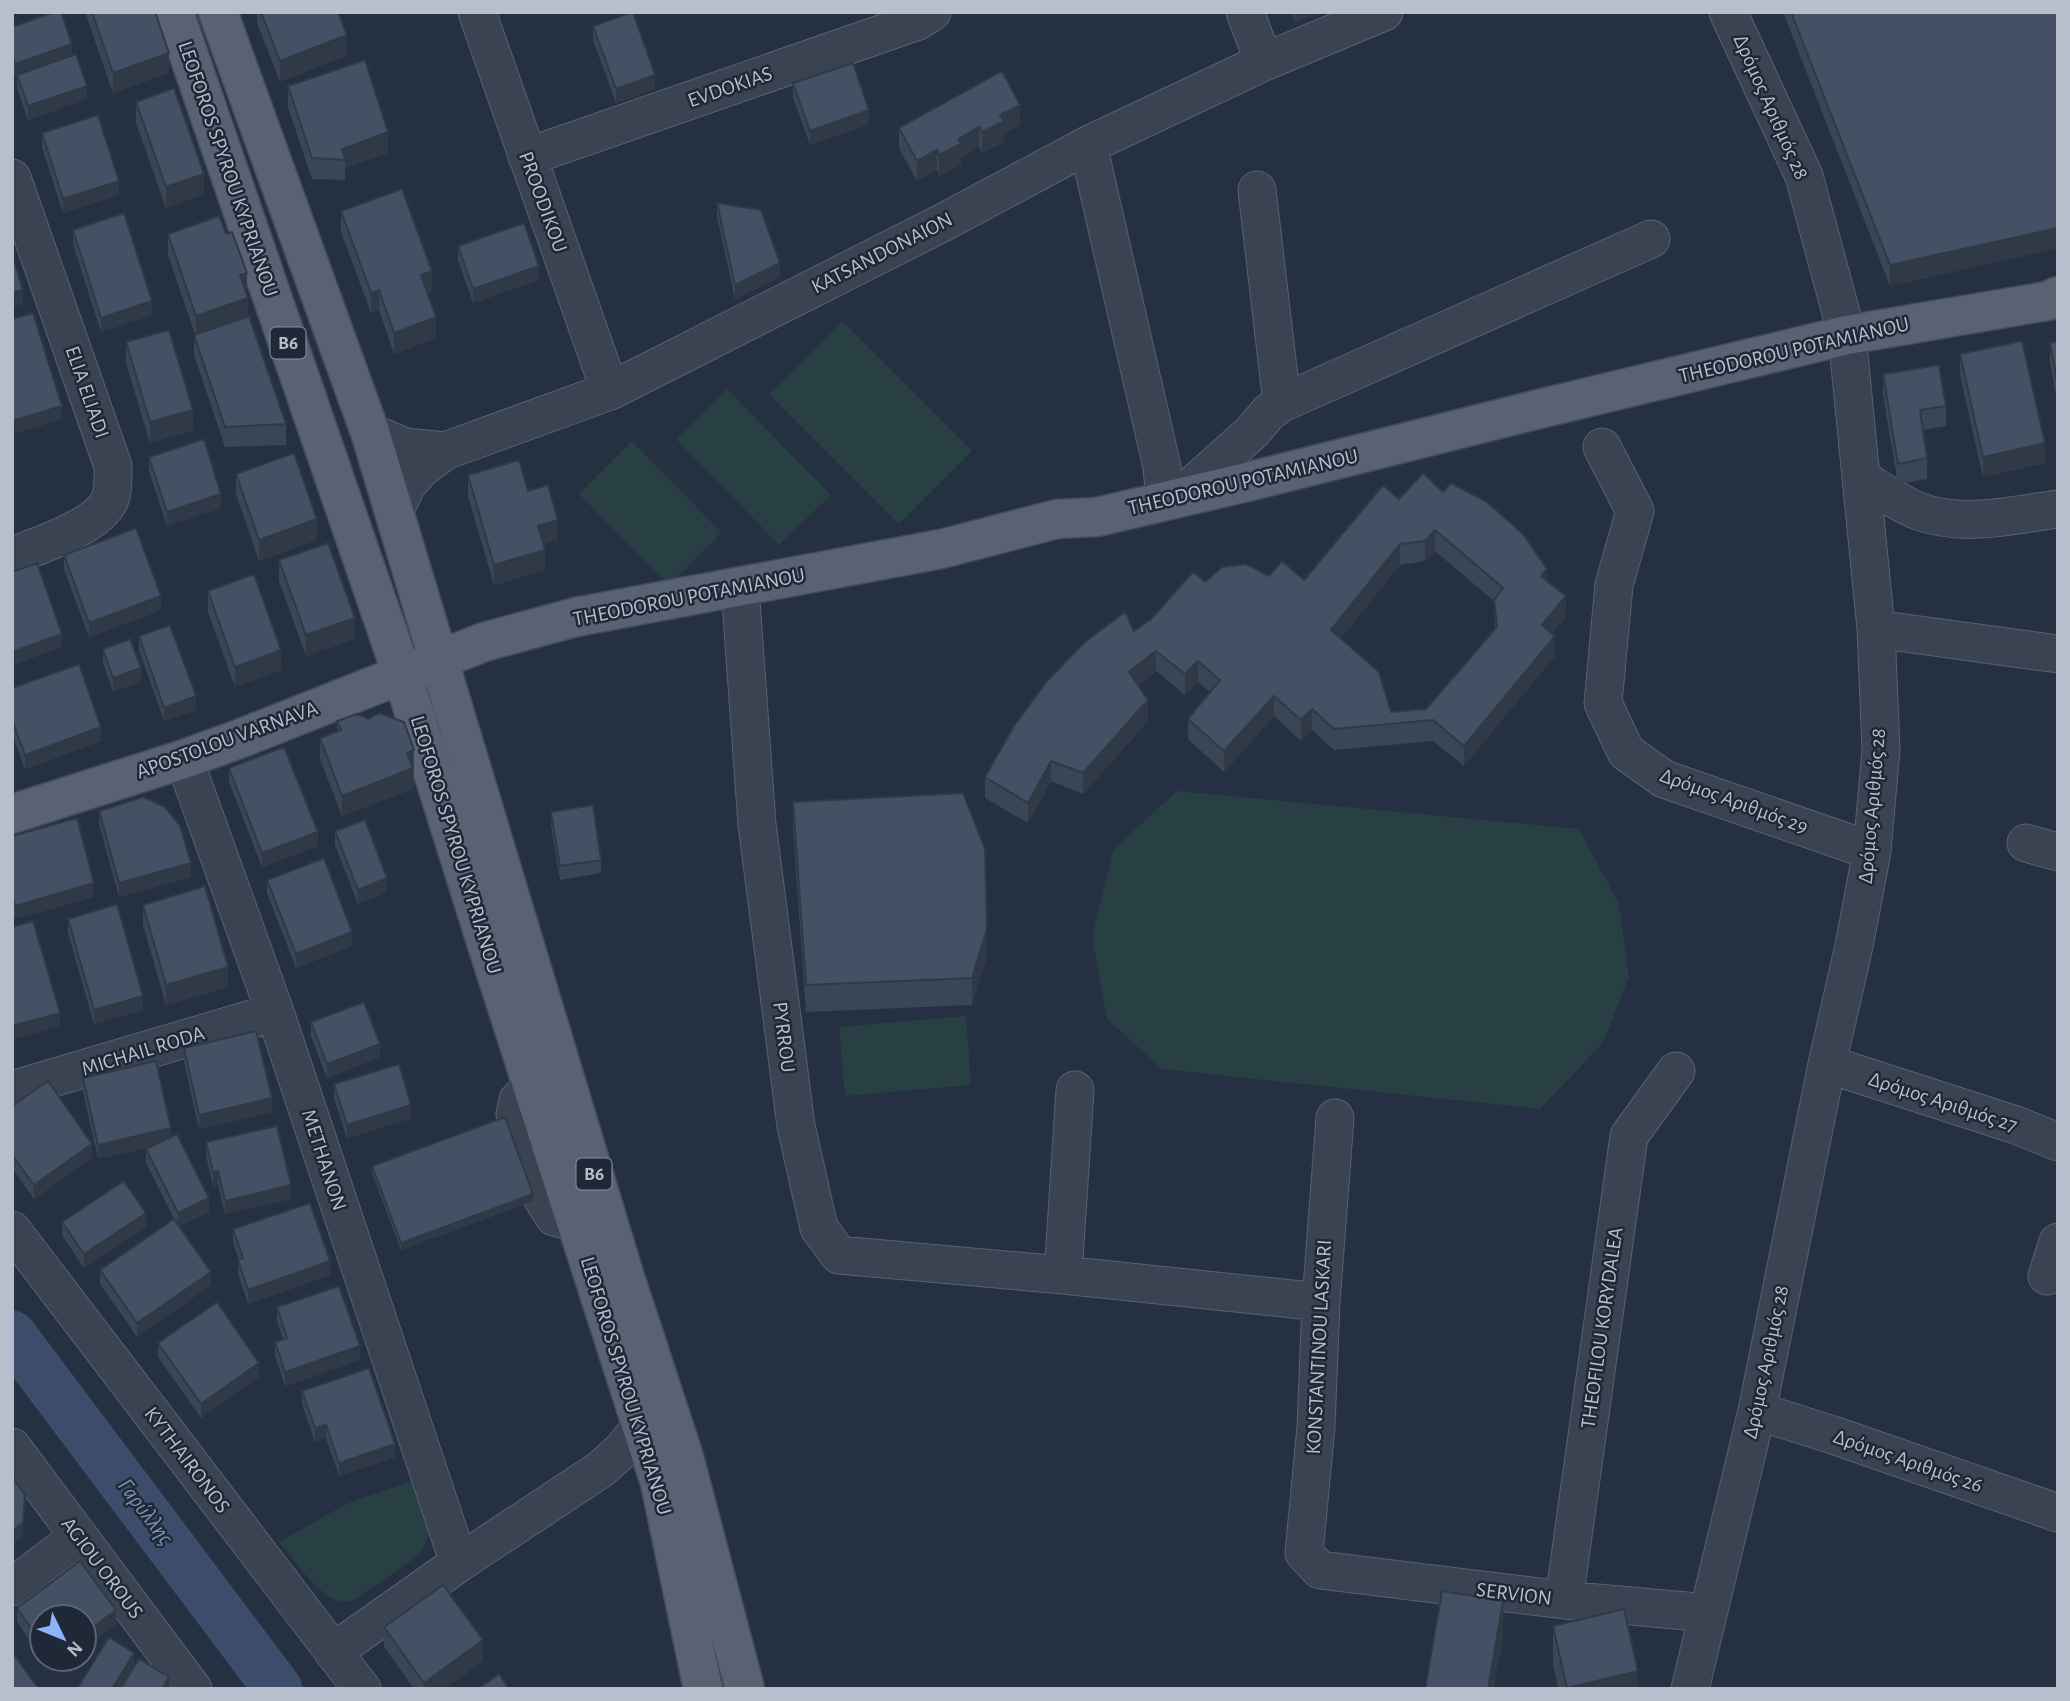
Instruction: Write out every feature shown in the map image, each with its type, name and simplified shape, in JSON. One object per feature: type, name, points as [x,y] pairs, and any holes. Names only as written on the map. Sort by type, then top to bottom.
[{"type":"main road","name":"LEOFOROS SPYROU KYPRIANOU","points":[[174,12],[402,674],[660,1483],[703,1689]]},
{"type":"main road","name":"LEOFOROS SPYROU KYPRIANOU","points":[[218,12],[370,432],[623,1272],[684,1457],[748,1686]]},
{"type":"main road","name":"THEODOROU POTAMIANOU","points":[[440,659],[484,642],[576,617],[941,549],[1057,519],[1097,517],[1847,335],[2054,300]]},
{"type":"main road","name":"APOSTOLOU VARNAVA","points":[[13,811],[184,759],[440,659]]},
{"type":"street","name":"PROODIKOU","points":[[477,12],[610,391]]},
{"type":"street","name":"EVDOKIAS","points":[[527,158],[918,21],[932,12]]},
{"type":"street","points":[[1245,12],[1264,62]]},
{"type":"street","name":"KATSANDONAION","points":[[370,432],[405,447],[445,451],[610,391],[946,221],[1088,145],[1264,62],[1384,12]]},
{"type":"street","name":"Δρόμος Αριθμός 28","points":[[1698,1687],[1708,1613],[1757,1411],[1827,1064],[1854,946],[1872,851],[1881,750],[1877,629],[1847,335],[1804,176],[1728,12]]},
{"type":"street","points":[[1088,145],[1162,467],[1172,499],[1282,403],[1651,239]]},
{"type":"street","name":"ELIA ELIADI","points":[[12,178],[113,466],[110,499],[99,514],[83,525],[12,556]]},
{"type":"street","points":[[1257,190],[1282,403]]},
{"type":"street","name":"Δρόμος Αριθμός 29","points":[[1602,447],[1634,511],[1614,585],[1602,703],[1626,752],[1664,779],[1872,851]]},
{"type":"street","points":[[394,512],[407,485],[421,469],[445,451]]},
{"type":"street","points":[[1861,478],[1917,511],[1946,518],[1968,521],[2058,509]]},
{"type":"street","name":"PYRROU","points":[[740,587],[757,824],[796,1126],[819,1228],[839,1255],[1321,1302]]},
{"type":"street","points":[[1877,629],[2058,654]]},
{"type":"street","name":"METHANON","points":[[184,759],[275,1012],[459,1563]]},
{"type":"street","name":"MICHAIL RODA","points":[[12,1090],[275,1012]]},
{"type":"street","name":"Δρόμος Αριθμός 27","points":[[1827,1064],[2016,1125],[2058,1142]]},
{"type":"street","name":"THEOFILOU KORYDALEA","points":[[1564,1600],[1629,1136],[1676,1071]]},
{"type":"street","points":[[1063,1275],[1075,1090]]},
{"type":"street","name":"KONSTANTINOU LASKARI","points":[[1320,1570],[1304,1553],[1316,1427],[1321,1302],[1335,1118]]},
{"type":"street","name":"KYTHAIRONOS","points":[[12,1230],[362,1689]]},
{"type":"street","points":[[2047,1276],[2058,1242]]},
{"type":"street","name":"Δρόμος Αριθμός 26","points":[[1757,1411],[2058,1513]]},
{"type":"street","points":[[333,1652],[459,1563],[601,1469],[641,1426]]},
{"type":"street","name":"AGIOU OROUS","points":[[12,1447],[193,1689]]},
{"type":"street","points":[[601,1469],[634,1470],[660,1483]]},
{"type":"street","points":[[12,1587],[79,1536]]},
{"type":"street","name":"SERVION","points":[[1320,1570],[1564,1600],[1708,1613]]},
{"type":"green space","points":[[842,321],[972,451],[899,524],[769,394]]},
{"type":"green space","points":[[727,389],[831,495],[779,545],[676,439]]},
{"type":"green space","points":[[632,441],[722,533],[669,585],[579,494]]},
{"type":"green space","points":[[1177,791],[1579,829],[1619,904],[1629,977],[1603,1043],[1540,1109],[1162,1069],[1107,1019],[1092,937],[1113,850]]},
{"type":"green space","points":[[966,1016],[971,1085],[845,1096],[839,1027]]},
{"type":"green space","points":[[412,1481],[429,1530],[424,1548],[419,1555],[356,1599],[341,1602],[331,1598],[307,1576],[279,1542],[346,1504]]},
{"type":"building","points":[[61,12],[72,44],[15,64],[12,57],[12,27]]},
{"type":"building","points":[[92,12],[155,12],[169,53],[113,73]]},
{"type":"building","points":[[261,12],[338,12],[347,35],[280,61]]},
{"type":"building","points":[[633,12],[655,75],[616,89],[593,26]]},
{"type":"building","points":[[1791,12],[2058,12],[2058,228],[1890,265]]},
{"type":"building","points":[[76,54],[87,86],[28,106],[17,75]]},
{"type":"building","points":[[365,60],[388,132],[342,149],[345,160],[312,158],[288,86]]},
{"type":"building","points":[[853,63],[869,110],[810,131],[793,83]]},
{"type":"building","points":[[1002,71],[1020,105],[1000,115],[1004,121],[982,132],[979,127],[958,139],[961,144],[939,155],[937,150],[917,161],[899,128]]},
{"type":"building","points":[[174,88],[204,174],[166,187],[136,102]]},
{"type":"building","points":[[98,115],[119,181],[63,199],[42,133]]},
{"type":"building","points":[[402,189],[432,271],[421,275],[436,317],[394,333],[379,290],[371,293],[341,211]]},
{"type":"building","points":[[717,203],[761,210],[780,263],[735,285]]},
{"type":"building","points":[[124,213],[152,301],[101,318],[73,230]]},
{"type":"building","points":[[219,216],[226,234],[232,232],[247,273],[240,275],[248,298],[196,316],[168,234]]},
{"type":"building","points":[[524,223],[539,266],[473,289],[458,246]]},
{"type":"building","points":[[12,254],[23,290],[12,293]]},
{"type":"building","points":[[33,313],[62,406],[12,421],[12,319]]},
{"type":"building","points":[[249,316],[286,424],[225,427],[194,335]]},
{"type":"building","points":[[169,330],[193,410],[150,422],[126,342]]},
{"type":"building","points":[[2022,341],[2045,443],[1983,457],[1960,354]]},
{"type":"building","points":[[2058,341],[2058,386],[2050,343]]},
{"type":"building","points":[[1939,365],[1946,406],[1920,410],[1927,458],[1898,464],[1883,374]]},
{"type":"building","points":[[204,439],[221,494],[167,512],[149,457]]},
{"type":"building","points":[[294,453],[317,519],[259,540],[236,474]]},
{"type":"building","points":[[519,460],[528,491],[548,485],[558,520],[538,526],[545,550],[494,565],[468,475]]},
{"type":"building","points":[[1423,473],[1443,492],[1451,483],[1487,502],[1523,534],[1547,569],[1541,576],[1566,596],[1542,625],[1555,636],[1464,746],[1433,720],[1334,729],[1312,709],[1301,720],[1274,696],[1224,751],[1188,719],[1220,680],[1198,661],[1185,674],[1156,651],[1129,672],[1148,700],[1083,773],[1051,761],[1028,803],[985,777],[1014,726],[1047,681],[1086,641],[1125,612],[1134,631],[1151,619],[1193,572],[1205,582],[1222,567],[1246,564],[1269,576],[1282,561],[1304,580],[1383,485],[1399,499]],"holes":[[[1435,530],[1503,588],[1494,600],[1497,627],[1426,709],[1391,712],[1379,672],[1331,630],[1400,544],[1425,541]]]},
{"type":"building","points":[[136,528],[161,596],[89,623],[64,555]]},
{"type":"building","points":[[328,543],[355,618],[306,635],[279,560]]},
{"type":"building","points":[[37,563],[62,634],[12,652],[12,572]]},
{"type":"building","points":[[254,574],[281,650],[235,667],[208,591]]},
{"type":"building","points":[[170,625],[196,696],[164,708],[139,636]]},
{"type":"building","points":[[130,639],[141,668],[113,678],[103,649]]},
{"type":"building","points":[[79,664],[101,727],[25,755],[12,720],[12,688]]},
{"type":"building","points":[[379,713],[404,722],[414,750],[407,753],[413,768],[342,796],[320,738],[341,730],[337,721],[357,714],[368,719]]},
{"type":"building","points":[[284,747],[318,832],[262,853],[229,768]]},
{"type":"building","points":[[963,793],[985,849],[987,929],[972,978],[806,985],[793,802]]},
{"type":"building","points":[[143,797],[165,807],[180,826],[191,863],[119,883],[99,811]]},
{"type":"building","points":[[593,805],[601,860],[560,866],[551,812]]},
{"type":"building","points":[[77,818],[94,883],[15,906],[12,897],[12,836]]},
{"type":"building","points":[[365,820],[387,878],[358,890],[335,831]]},
{"type":"building","points":[[324,858],[352,932],[296,954],[267,880]]},
{"type":"building","points":[[205,886],[228,967],[166,985],[143,905]]},
{"type":"building","points":[[117,904],[143,996],[94,1010],[68,919]]},
{"type":"building","points":[[33,921],[60,1013],[12,1026],[12,927]]},
{"type":"building","points":[[364,1002],[380,1044],[327,1064],[311,1022]]},
{"type":"building","points":[[256,1031],[272,1098],[199,1115],[184,1048]]},
{"type":"building","points":[[156,1061],[171,1128],[98,1145],[83,1078]]},
{"type":"building","points":[[399,1064],[411,1105],[347,1125],[334,1084]]},
{"type":"building","points":[[48,1081],[92,1144],[34,1185],[12,1155],[12,1106]]},
{"type":"building","points":[[505,1117],[533,1194],[401,1243],[372,1166]]},
{"type":"building","points":[[277,1126],[291,1185],[225,1201],[218,1171],[213,1172],[206,1142]]},
{"type":"building","points":[[177,1134],[209,1198],[178,1213],[146,1149]]},
{"type":"building","points":[[124,1181],[146,1213],[84,1254],[62,1222]]},
{"type":"building","points":[[310,1203],[330,1261],[248,1290],[238,1260],[243,1258],[233,1229]]},
{"type":"building","points":[[174,1219],[211,1272],[137,1323],[100,1270]]},
{"type":"building","points":[[339,1286],[360,1346],[285,1372],[275,1342],[287,1338],[277,1307]]},
{"type":"building","points":[[217,1302],[259,1363],[201,1404],[158,1343]]},
{"type":"building","points":[[369,1368],[395,1444],[339,1463],[326,1425],[315,1428],[302,1391]]},
{"type":"building","points":[[12,1477],[25,1495],[23,1523],[12,1531]]},
{"type":"building","points":[[80,1561],[116,1610],[98,1624],[98,1603],[28,1603],[28,1623],[17,1608]]},
{"type":"building","points":[[443,1585],[483,1640],[424,1683],[384,1627]]},
{"type":"building","points":[[1442,1591],[1503,1601],[1488,1689],[1425,1689]]},
{"type":"building","points":[[1624,1609],[1638,1671],[1567,1688],[1553,1626]]},
{"type":"building","points":[[109,1637],[134,1653],[112,1689],[77,1689],[87,1673],[98,1673],[98,1655]]},
{"type":"building","points":[[12,1652],[39,1689],[12,1689]]},
{"type":"building","points":[[139,1659],[169,1677],[162,1689],[120,1689]]},
{"type":"building","points":[[499,1674],[509,1689],[478,1689]]},
{"type":"waterway","name":"Γαρύλλης","points":[[12,1335],[278,1689]]}]
